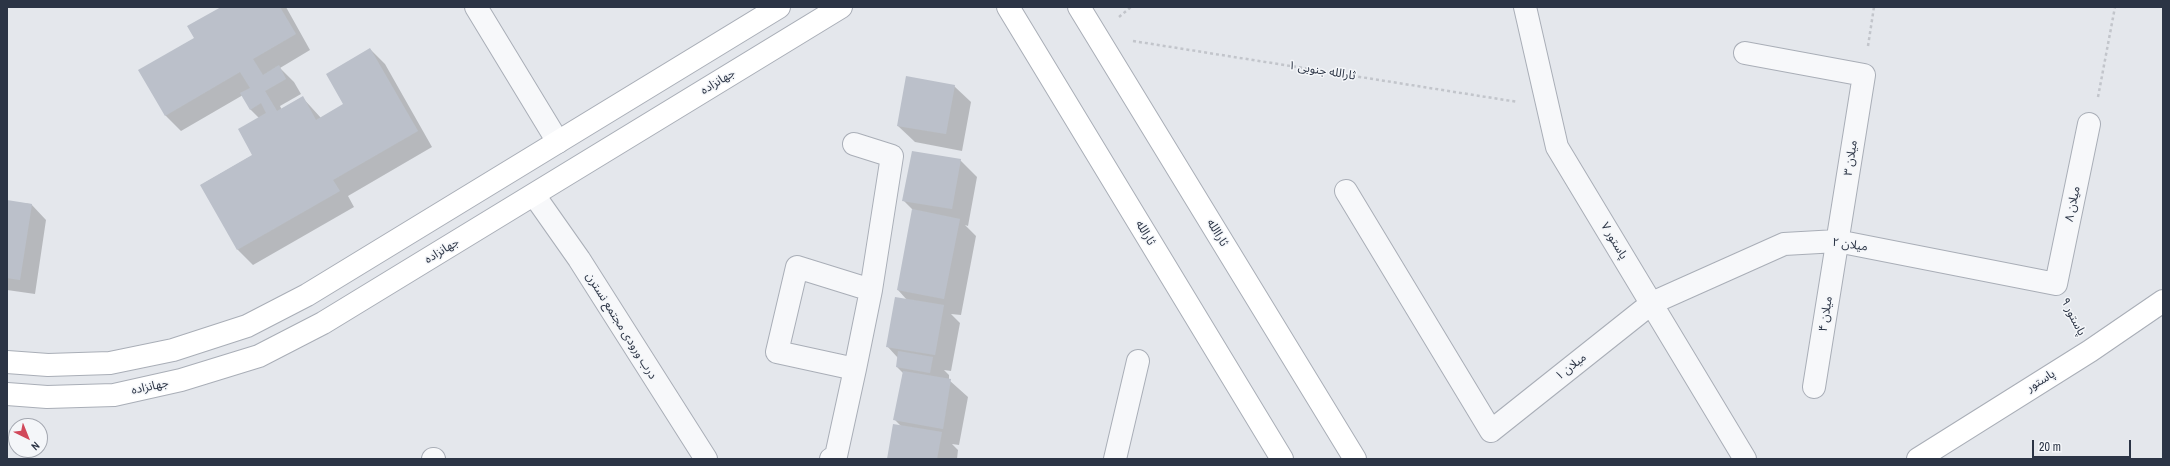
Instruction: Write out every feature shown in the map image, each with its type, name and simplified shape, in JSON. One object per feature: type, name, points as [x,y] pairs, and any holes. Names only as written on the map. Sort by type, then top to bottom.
[{"type":"street","points":[[476,7],[575,170]]},
{"type":"street","points":[[7,362],[48,365],[110,363],[173,350],[247,326],[307,295],[780,7]]},
{"type":"street","name":"جهانزاده","points":[[7,394],[48,397],[114,395],[181,380],[259,356],[323,323],[841,7]]},
{"type":"street","name":"ثارالله","points":[[1008,7],[1282,459]]},
{"type":"street","name":"ثاراالله","points":[[1079,7],[1355,459]]},
{"type":"street","name":"پاستور ۷","points":[[1525,7],[1557,147],[1746,459]]},
{"type":"street","points":[[1745,54],[1864,75]]},
{"type":"street","name":"میلان ۳","points":[[1837,241],[1864,75]]},
{"type":"street","name":"میلان ۸","points":[[2056,284],[2089,124]]},
{"type":"street","points":[[832,459],[836,456],[855,369],[870,290],[892,156],[854,144]]},
{"type":"street","name":"میلان ۱","points":[[1346,191],[1491,431],[1652,303]]},
{"type":"street","name":"درب ورودی مجتمع نسترن","points":[[534,195],[583,266],[706,459]]},
{"type":"street","name":"میلان ۲","points":[[1652,303],[1784,244],[1837,241],[2056,284]]},
{"type":"street","name":"میلان ۴","points":[[1814,387],[1837,241]]},
{"type":"street","points":[[855,369],[777,352],[797,267],[870,290]]},
{"type":"street","name":"پاستور","points":[[1918,459],[2090,351],[2163,301]]},
{"type":"street","points":[[1115,459],[1138,361]]},
{"type":"path","points":[[1864,75],[1874,7]]},
{"type":"path","points":[[2089,124],[2101,88],[2115,7]]},
{"type":"path","name":"ثارالله جنوبی ۱","points":[[1097,35],[1548,107]]},
{"type":"path","name":"پاستور ۹","points":[[2056,284],[2090,351]]},
{"type":"building","points":[[221,7],[280,7],[296,34],[253,59],[263,75],[279,65],[286,79],[265,91],[277,111],[303,96],[316,120],[343,104],[326,74],[370,48],[418,131],[333,180],[340,191],[237,250],[200,185],[252,155],[238,129],[266,113],[261,103],[250,110],[240,93],[250,88],[240,72],[165,116],[138,70],[194,38],[187,26]]},
{"type":"building","points":[[906,76],[955,85],[946,134],[897,126]]},
{"type":"building","points":[[912,151],[961,159],[952,209],[902,201]]},
{"type":"building","points":[[7,200],[32,204],[20,280],[7,278]]},
{"type":"building","points":[[912,209],[960,219],[944,299],[897,290]]},
{"type":"building","points":[[895,297],[944,305],[935,355],[886,347]]},
{"type":"building","points":[[898,351],[933,357],[930,373],[896,367]]},
{"type":"building","points":[[903,371],[951,379],[943,429],[893,420]]},
{"type":"building","points":[[893,424],[942,432],[937,459],[887,459]]}]
